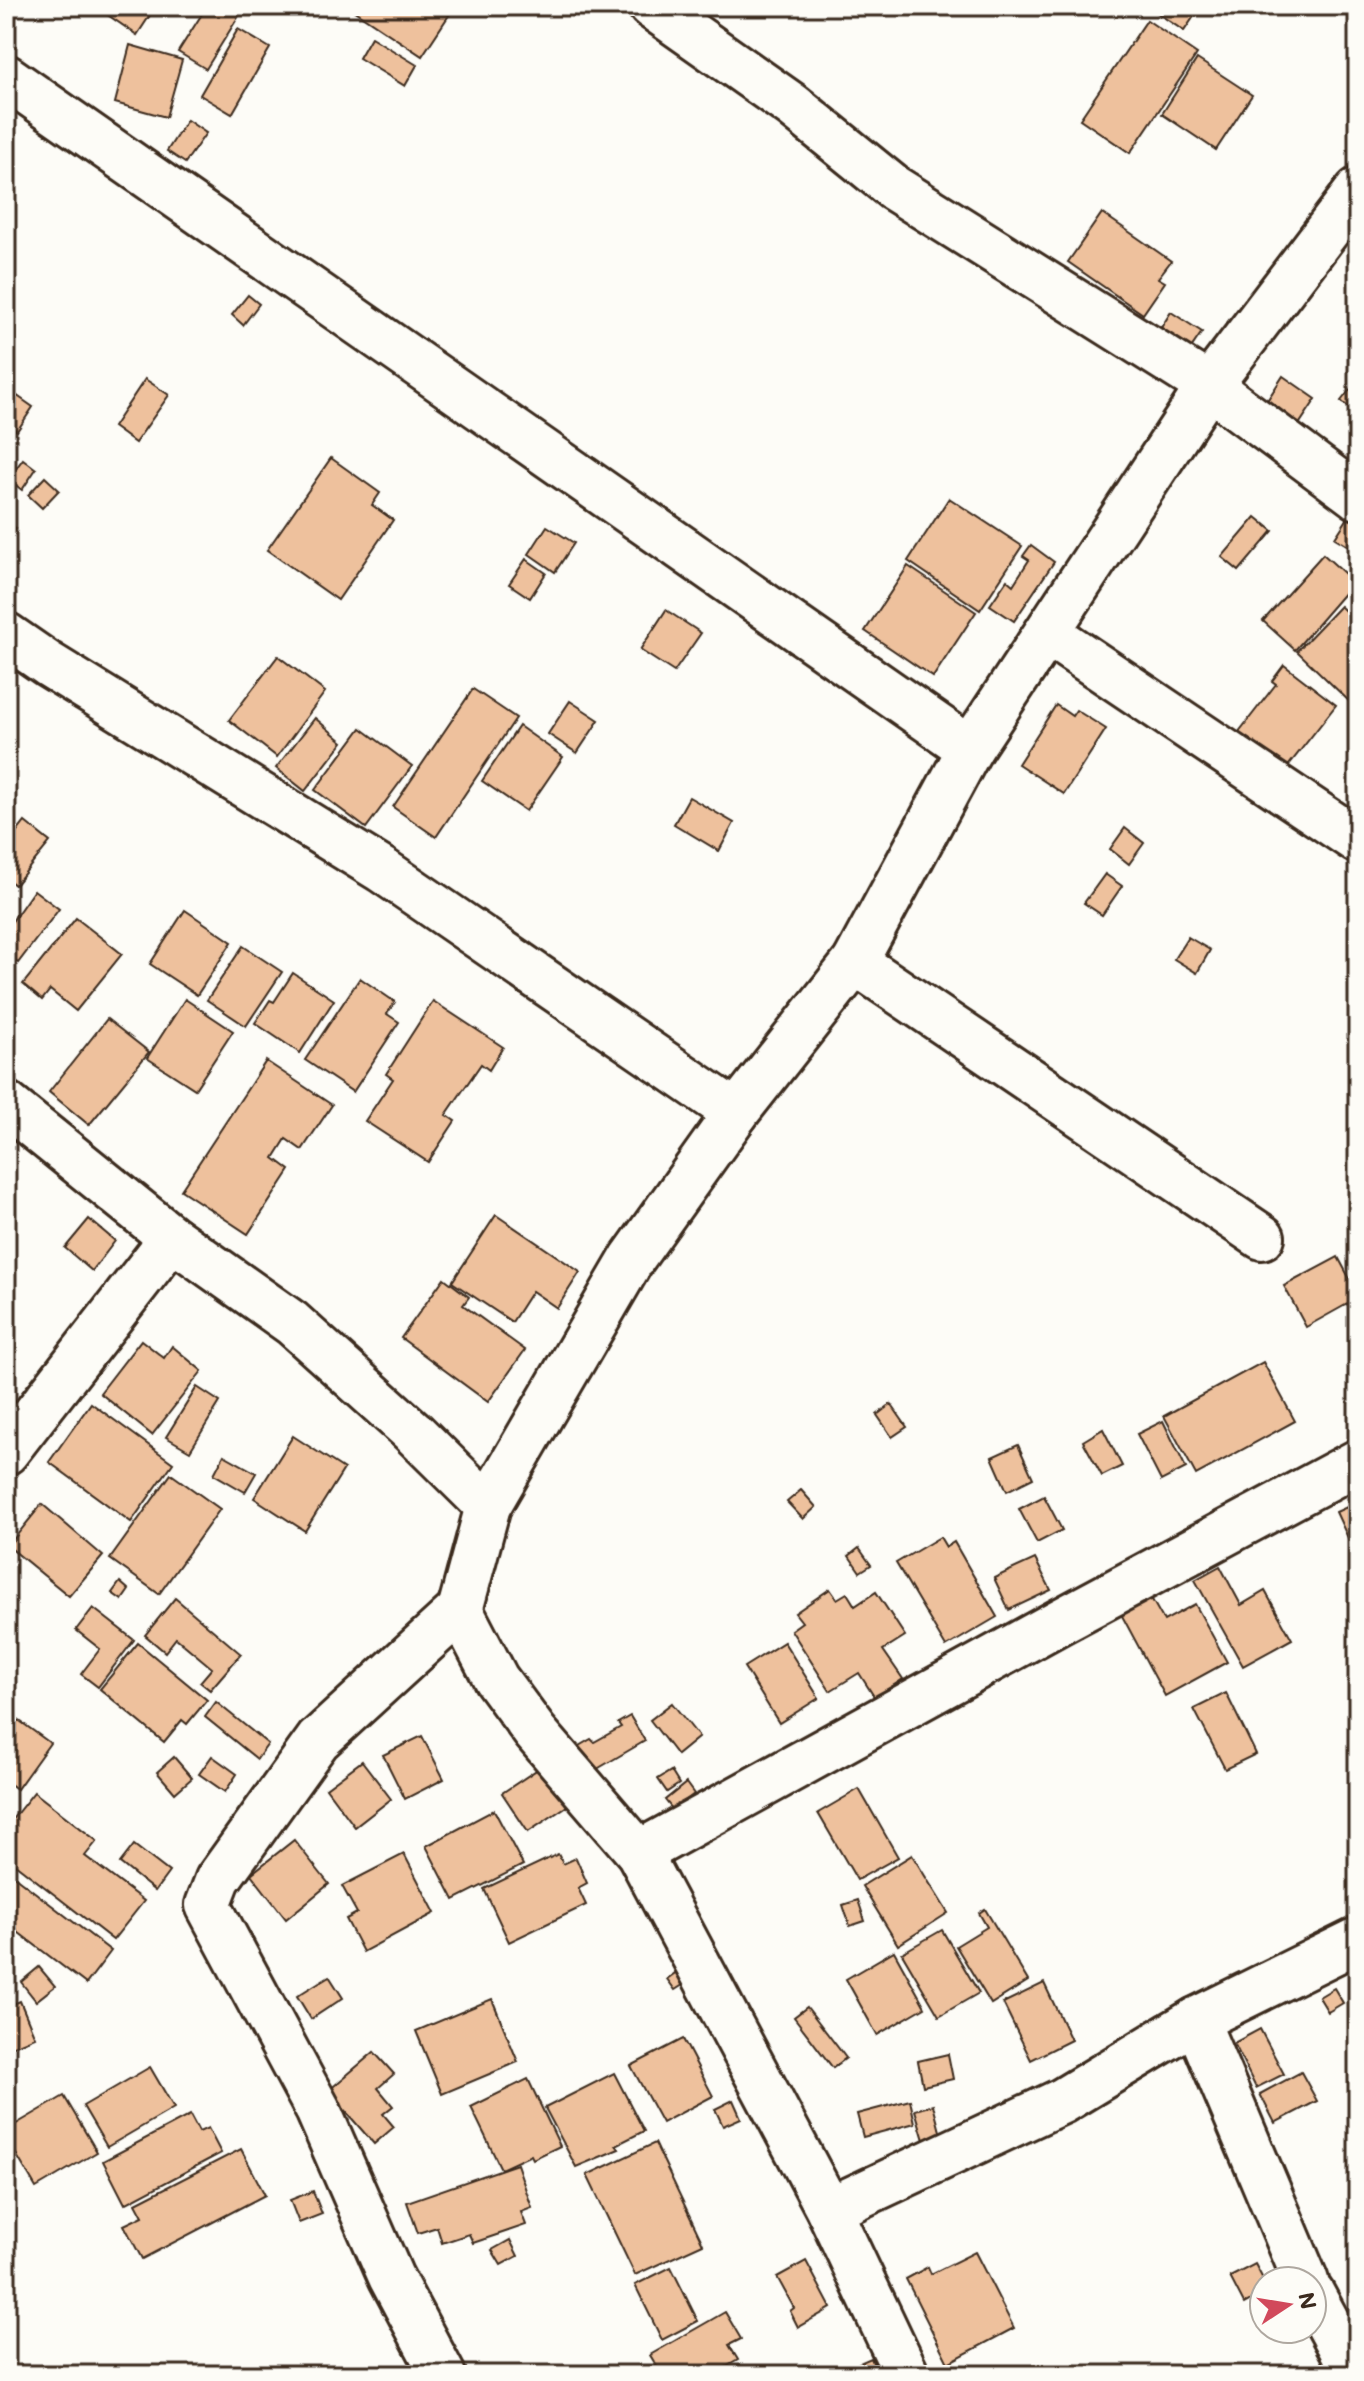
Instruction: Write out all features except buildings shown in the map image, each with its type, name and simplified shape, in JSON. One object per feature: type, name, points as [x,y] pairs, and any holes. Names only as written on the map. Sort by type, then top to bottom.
[{"type":"street","points":[[651,6],[793,106],[894,188],[1209,386],[1358,497]]},
{"type":"street","points":[[6,77],[970,749]]},
{"type":"street","points":[[443,2375],[391,2277],[318,2110],[208,1905],[218,1879],[318,1740],[460,1610],[488,1506],[632,1259],[736,1113],[855,962],[970,749],[1209,386],[1358,190]]},
{"type":"street","points":[[1048,633],[1358,841]]},
{"type":"street","points":[[6,635],[382,870],[736,1113]]},
{"type":"street","points":[[855,962],[1262,1237]]},
{"type":"street","points":[[6,1104],[172,1238],[292,1323],[412,1431],[488,1506]]},
{"type":"street","points":[[6,1452],[172,1238]]},
{"type":"street","points":[[639,1853],[1358,1462]]},
{"type":"street","points":[[460,1610],[496,1679],[535,1732],[639,1853],[829,2210],[907,2375]]},
{"type":"street","points":[[829,2210],[1062,2101],[1196,2020],[1358,1940]]},
{"type":"street","points":[[1196,2020],[1299,2265]]},
{"type":"street","points":[[1328,2323],[1356,2375]]}]
